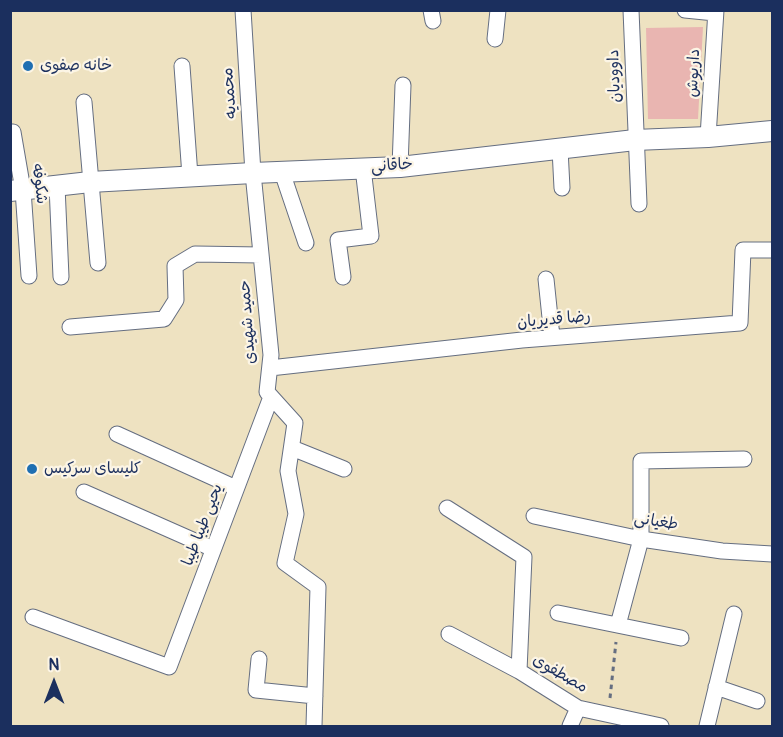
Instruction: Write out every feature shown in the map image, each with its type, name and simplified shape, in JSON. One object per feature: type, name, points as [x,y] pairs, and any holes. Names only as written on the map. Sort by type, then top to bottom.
[{"type":"street","name":"محمدیه","points":[[243,10],[253,173]]},
{"type":"street","points":[[495,39],[498,10]]},
{"type":"street","name":"داوودیان","points":[[631,10],[639,204]]},
{"type":"street","points":[[685,10],[715,12]]},
{"type":"street","name":"داریوش","points":[[708,137],[715,12]]},
{"type":"street","points":[[182,66],[190,176]]},
{"type":"street","points":[[400,167],[403,85]]},
{"type":"street","points":[[84,102],[98,263]]},
{"type":"street","name":"خاقانی","points":[[17,190],[90,182],[400,167],[635,140],[772,131]]},
{"type":"street","name":"شکوفه","points":[[13,132],[17,190],[29,276]]},
{"type":"street","points":[[560,149],[562,189]]},
{"type":"street","points":[[343,277],[338,240],[372,236],[363,168]]},
{"type":"street","points":[[282,172],[306,243]]},
{"type":"street","name":"حمید شهیدی","points":[[253,173],[271,355],[267,392],[271,397]]},
{"type":"street","points":[[57,186],[62,277]]},
{"type":"street","name":"رضا قدیریان","points":[[270,368],[552,338],[740,323],[743,250],[772,250]]},
{"type":"street","points":[[70,327],[164,319],[176,300],[175,266],[195,254],[261,255]]},
{"type":"street","points":[[546,279],[552,338]]},
{"type":"street","points":[[271,397],[295,423],[288,471],[296,514],[285,563],[318,587],[314,726]]},
{"type":"street","name":"یحیی طیبا طیبا","points":[[33,617],[169,667],[271,397]]},
{"type":"street","points":[[117,434],[236,488]]},
{"type":"street","points":[[292,448],[344,469]]},
{"type":"street","points":[[618,625],[641,539],[641,461],[744,459]]},
{"type":"street","points":[[84,492],[213,549]]},
{"type":"street","points":[[447,508],[524,557],[519,671]]},
{"type":"street","name":"طغیانی","points":[[534,516],[641,539],[722,551],[772,554]]},
{"type":"street","points":[[558,613],[681,638]]},
{"type":"street","points":[[707,726],[734,614]]},
{"type":"street","name":"مصطفوی","points":[[449,634],[519,671],[578,708],[661,726]]},
{"type":"street","points":[[259,659],[256,690],[315,696]]},
{"type":"street","points":[[716,687],[757,701]]},
{"type":"street","points":[[570,726],[578,708]]},
{"type":"path","points":[[608,714],[618,625]]},
{"type":"building","points":[[703,27],[698,119],[648,119],[646,28]]},
{"type":"place","name":"خانه صفوی","points":[[28,66]]},
{"type":"place","name":"کلیسای سرکیس","points":[[32,469]]}]
